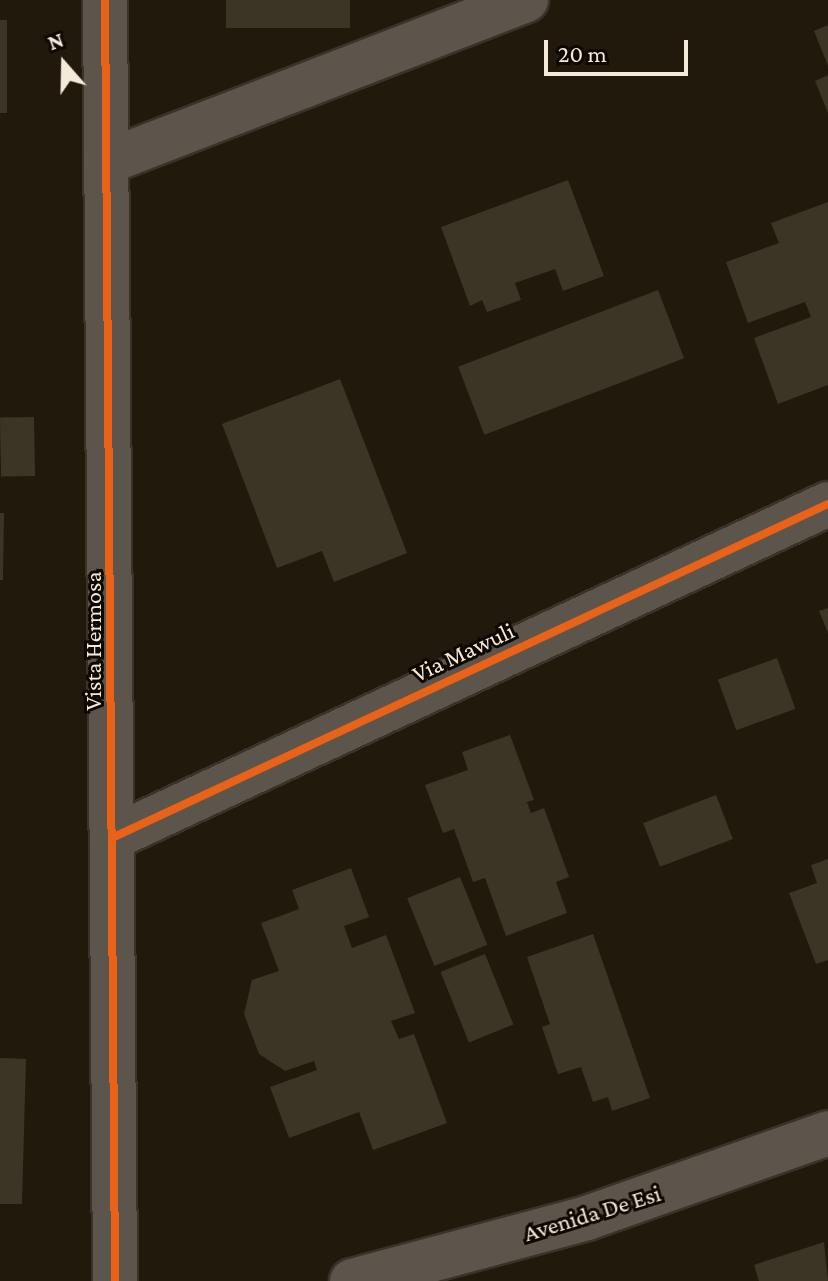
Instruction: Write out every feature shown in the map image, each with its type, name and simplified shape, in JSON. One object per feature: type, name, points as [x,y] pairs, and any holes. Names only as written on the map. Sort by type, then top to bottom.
[{"type":"street","name":"Vista Hermosa","points":[[105,0],[109,161],[115,1281]]},
{"type":"street","points":[[109,161],[526,0]]},
{"type":"street","name":"Via Mawuli","points":[[114,837],[828,504]]},
{"type":"street","name":"Avenida De Esi","points":[[352,1281],[587,1218],[828,1133]]},
{"type":"building","points":[[226,0],[350,0],[350,28],[226,28]]},
{"type":"building","points":[[0,20],[7,20],[7,113],[0,113]]},
{"type":"building","points":[[828,25],[828,66],[814,31]]},
{"type":"building","points":[[828,75],[828,113],[815,81]]},
{"type":"building","points":[[568,180],[604,276],[563,291],[555,269],[515,283],[521,300],[487,312],[482,300],[470,306],[441,227]]},
{"type":"building","points":[[828,202],[828,385],[778,404],[754,338],[811,317],[805,302],[748,323],[726,262],[779,243],[771,223]]},
{"type":"building","points":[[658,290],[684,358],[484,435],[458,367]]},
{"type":"building","points":[[340,379],[407,553],[334,582],[322,551],[277,568],[222,424]]},
{"type":"building","points":[[34,417],[35,476],[1,477],[0,418]]},
{"type":"building","points":[[0,513],[4,513],[3,580],[0,580]]},
{"type":"building","points":[[828,608],[828,633],[819,611]]},
{"type":"building","points":[[777,658],[795,709],[736,730],[718,680]]},
{"type":"building","points":[[510,735],[534,800],[527,802],[531,813],[544,808],[569,877],[556,882],[567,913],[506,936],[485,878],[473,882],[454,829],[443,833],[425,785],[468,770],[462,752]]},
{"type":"building","points":[[716,795],[733,839],[660,867],[643,823]]},
{"type":"building","points":[[828,859],[828,960],[816,964],[789,893],[817,883],[811,865]]},
{"type":"building","points":[[351,868],[369,917],[344,926],[352,948],[386,935],[415,1013],[391,1021],[399,1039],[414,1034],[447,1123],[373,1150],[359,1112],[289,1138],[270,1087],[317,1070],[314,1061],[285,1071],[259,1054],[244,1014],[252,980],[279,971],[261,923],[299,909],[292,890]]},
{"type":"building","points":[[460,877],[487,945],[434,966],[407,898]]},
{"type":"building","points":[[593,934],[650,1098],[612,1111],[608,1097],[593,1102],[581,1067],[558,1074],[542,1027],[550,1024],[527,957]]},
{"type":"building","points":[[485,954],[513,1024],[469,1042],[440,972]]},
{"type":"building","points":[[0,1058],[26,1059],[22,1204],[0,1204]]},
{"type":"building","points":[[824,1242],[828,1281],[759,1281],[754,1265]]},
{"type":"cycle path","points":[[105,0],[115,1281]]},
{"type":"cycle path","points":[[114,837],[828,504]]}]
